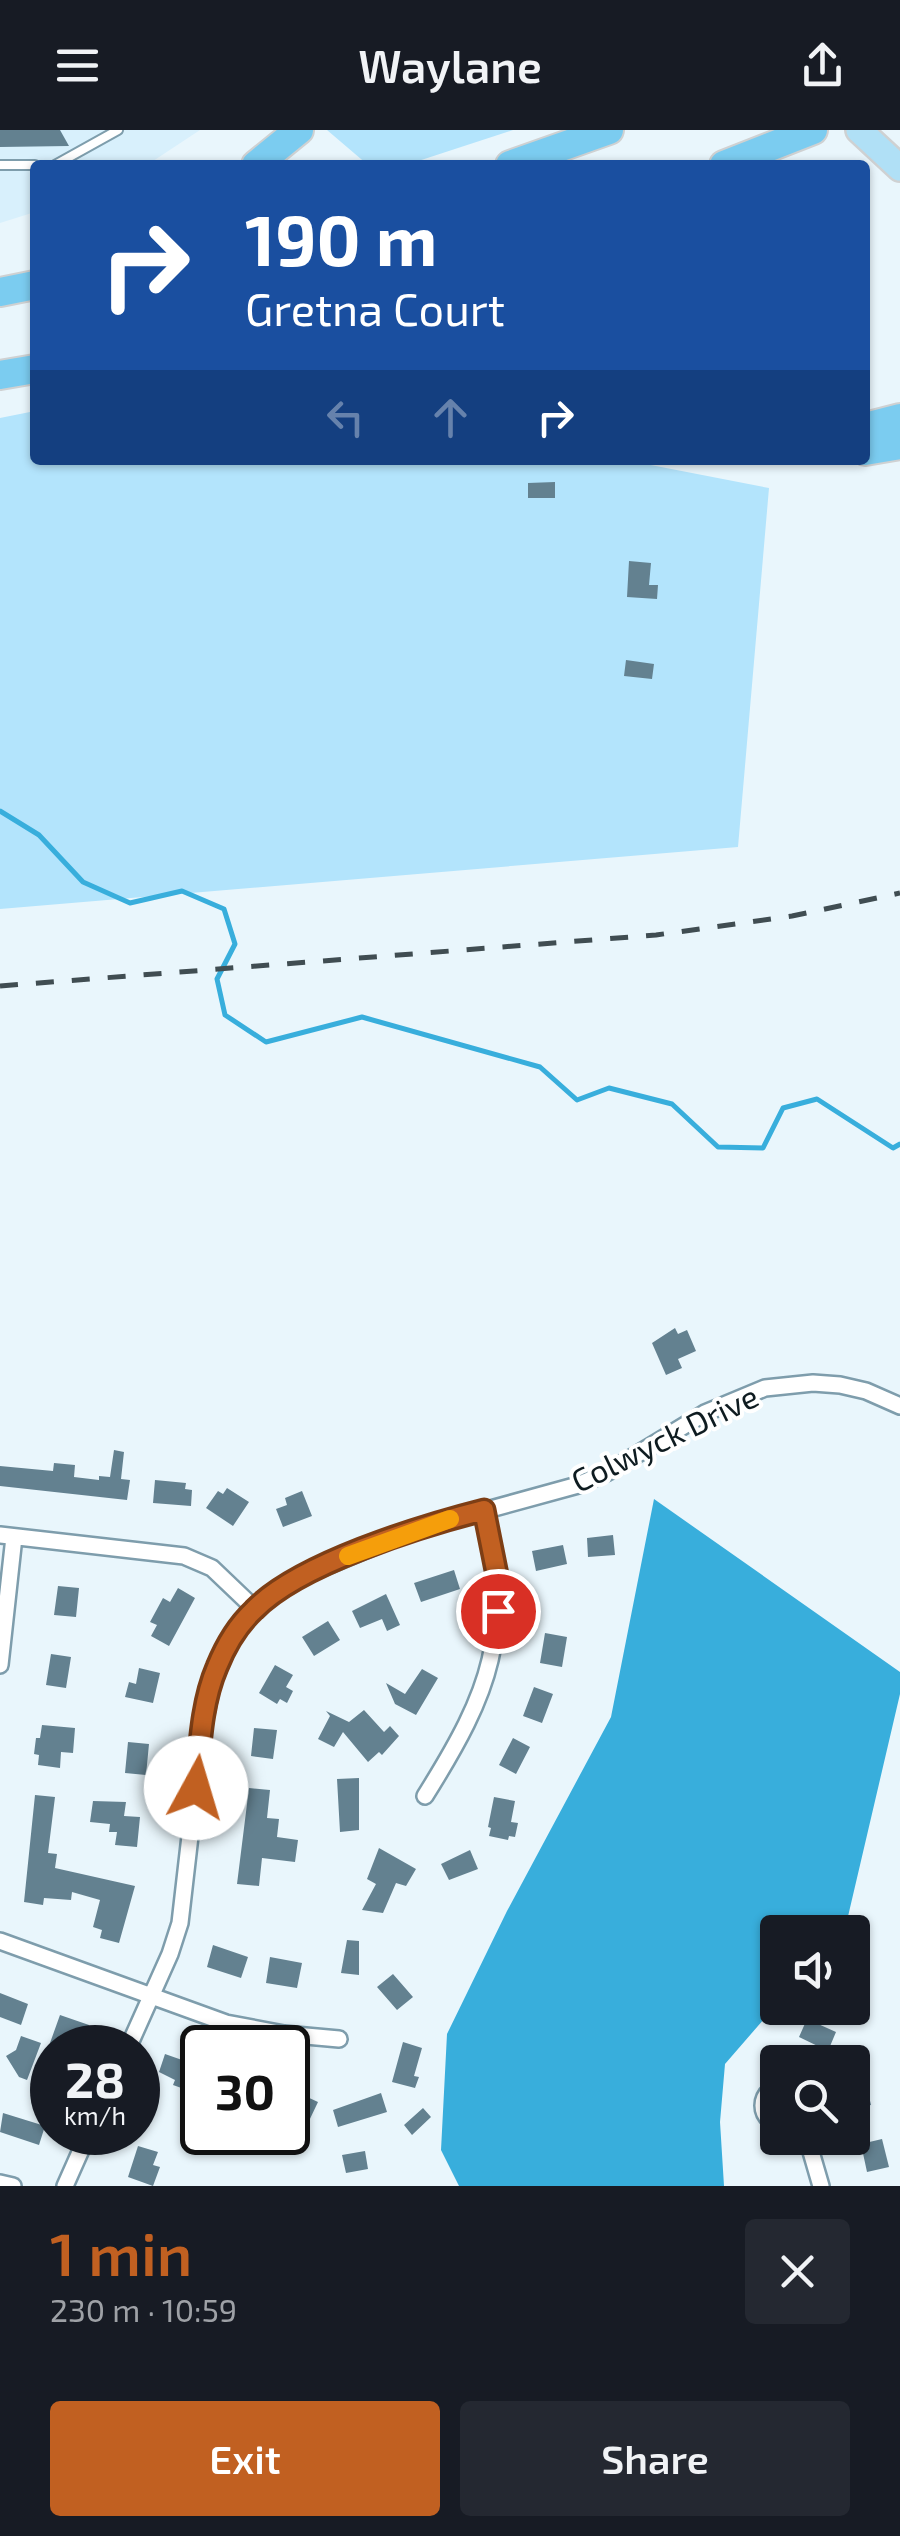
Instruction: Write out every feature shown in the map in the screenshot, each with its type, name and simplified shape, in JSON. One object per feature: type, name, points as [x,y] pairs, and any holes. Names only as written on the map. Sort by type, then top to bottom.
[{"type":"highway","points":[[262,160],[298,130]]},
{"type":"highway","points":[[524,160],[608,130]]},
{"type":"highway","points":[[750,159],[812,130]]},
{"type":"highway","points":[[1,292],[30,283]]},
{"type":"highway","points":[[0,375],[30,370]]},
{"type":"highway","points":[[870,426],[900,418]]},
{"type":"highway","points":[[870,450],[900,445]]},
{"type":"main road","points":[[860,130],[897,165]]},
{"type":"street","name":"Colwyck Drive","points":[[138,2025],[180,1923],[202,1732],[215,1671],[226,1646],[254,1608],[303,1576],[414,1530],[578,1485],[608,1472],[705,1413],[766,1388],[813,1383],[840,1385],[900,1406]]},
{"type":"street","points":[[425,1796],[475,1707],[492,1657],[498,1580],[484,1510]]},
{"type":"street","points":[[0,1666],[7,1536],[184,1556],[212,1568],[254,1608]]},
{"type":"street","points":[[0,1940],[252,2030],[340,2039]]},
{"type":"street","points":[[65,2186],[79,2155]]},
{"type":"street","points":[[812,2155],[821,2186]]},
{"type":"street","points":[[0,2182],[13,2186]]},
{"type":"lane","points":[[65,160],[118,130]]},
{"type":"lane","points":[[0,166],[30,165]]},
{"type":"shaded area","points":[[0,130],[200,130],[155,160],[30,160],[30,214],[0,223]]},
{"type":"shaded area","points":[[327,130],[513,130],[421,160],[362,160]]},
{"type":"shaded area","points":[[30,412],[30,465],[651,465],[769,488],[738,847],[0,909],[0,418]]},
{"type":"water","points":[[654,1499],[900,1672],[900,1694],[848,1915],[760,1915],[760,2024],[725,2064],[720,2122],[724,2186],[459,2186],[441,2150],[447,2034],[507,1911],[611,1717]]},
{"type":"building","points":[[0,130],[60,130],[69,146],[0,147]]},
{"type":"building","points":[[555,482],[555,498],[528,498],[528,483]]},
{"type":"building","points":[[629,561],[651,563],[649,585],[658,585],[657,599],[627,597]]},
{"type":"building","points":[[626,660],[654,664],[652,679],[624,676]]},
{"type":"building","points":[[675,1328],[678,1334],[687,1330],[696,1351],[678,1359],[682,1368],[666,1375],[652,1343]]},
{"type":"building","points":[[114,1450],[124,1452],[121,1479],[130,1480],[127,1500],[0,1486],[0,1466],[53,1471],[54,1463],[75,1465],[74,1477],[110,1477]]},
{"type":"building","points":[[155,1480],[186,1483],[185,1489],[192,1490],[191,1506],[153,1503]]},
{"type":"building","points":[[227,1488],[249,1502],[233,1526],[206,1508],[218,1491],[223,1494]]},
{"type":"building","points":[[302,1491],[312,1516],[283,1527],[276,1509],[287,1505],[285,1498]]},
{"type":"building","points":[[613,1535],[615,1555],[588,1557],[587,1538]]},
{"type":"building","points":[[563,1545],[567,1564],[536,1571],[532,1551]]},
{"type":"building","points":[[454,1570],[460,1589],[421,1602],[414,1583]]},
{"type":"building","points":[[58,1586],[79,1588],[76,1617],[54,1615]]},
{"type":"building","points":[[178,1588],[195,1598],[169,1646],[151,1636],[157,1625],[150,1622],[163,1598],[170,1602]]},
{"type":"building","points":[[386,1594],[400,1625],[387,1631],[382,1619],[360,1628],[352,1611]]},
{"type":"building","points":[[328,1621],[340,1640],[314,1656],[302,1637]]},
{"type":"building","points":[[545,1633],[567,1637],[562,1667],[540,1663]]},
{"type":"building","points":[[51,1654],[71,1657],[66,1688],[46,1685]]},
{"type":"building","points":[[275,1665],[293,1675],[286,1687],[293,1691],[287,1703],[280,1699],[277,1704],[259,1693]]},
{"type":"building","points":[[139,1668],[160,1673],[153,1703],[125,1697],[129,1682],[136,1684]]},
{"type":"building","points":[[422,1669],[438,1678],[416,1715],[395,1704],[386,1683],[405,1694]]},
{"type":"building","points":[[534,1687],[553,1694],[542,1723],[523,1716]]},
{"type":"building","points":[[364,1710],[384,1732],[390,1726],[399,1736],[382,1755],[379,1752],[368,1762],[343,1732],[334,1747],[318,1739],[330,1716],[326,1711],[349,1722]]},
{"type":"building","points":[[42,1725],[75,1728],[73,1753],[61,1752],[60,1768],[38,1765],[39,1755],[34,1754]]},
{"type":"building","points":[[254,1728],[277,1730],[273,1759],[251,1756]]},
{"type":"building","points":[[513,1738],[530,1747],[516,1774],[499,1765]]},
{"type":"building","points":[[128,1742],[149,1744],[146,1775],[125,1773]]},
{"type":"building","points":[[359,1778],[359,1830],[340,1832],[337,1779]]},
{"type":"building","points":[[249,1788],[270,1790],[267,1818],[279,1819],[277,1837],[298,1840],[295,1862],[262,1858],[259,1886],[237,1884]]},
{"type":"building","points":[[35,1795],[55,1797],[48,1853],[57,1854],[55,1868],[135,1886],[119,1943],[100,1938],[102,1930],[93,1927],[100,1900],[72,1892],[71,1900],[44,1898],[43,1905],[24,1902]]},
{"type":"building","points":[[494,1797],[515,1801],[511,1822],[518,1823],[515,1837],[509,1836],[508,1840],[489,1836]]},
{"type":"building","points":[[93,1801],[126,1802],[124,1816],[140,1817],[137,1847],[115,1845],[117,1832],[109,1832],[110,1824],[90,1822]]},
{"type":"building","points":[[379,1848],[416,1869],[406,1886],[396,1883],[383,1913],[362,1910],[376,1884],[367,1879]]},
{"type":"building","points":[[470,1850],[478,1869],[449,1880],[441,1864]]},
{"type":"building","points":[[347,1940],[359,1941],[359,1975],[341,1973]]},
{"type":"building","points":[[213,1945],[248,1957],[241,1978],[207,1967]]},
{"type":"building","points":[[270,1957],[302,1963],[297,1988],[266,1983]]},
{"type":"building","points":[[393,1974],[413,1997],[397,2010],[377,1987]]},
{"type":"building","points":[[0,1993],[28,2004],[21,2025],[0,2017]]},
{"type":"building","points":[[60,2015],[89,2025],[56,2025]]},
{"type":"building","points":[[804,2025],[820,2025],[836,2032],[831,2045],[816,2045],[799,2037]]},
{"type":"building","points":[[21,2036],[30,2039],[27,2080],[19,2077],[6,2056],[16,2050]]},
{"type":"building","points":[[403,2042],[422,2048],[414,2076],[419,2077],[415,2088],[392,2082]]},
{"type":"building","points":[[165,2054],[180,2059],[180,2088],[173,2085],[175,2080],[160,2069]]},
{"type":"building","points":[[381,2093],[387,2112],[338,2127],[333,2110]]},
{"type":"building","points":[[310,2098],[318,2102],[310,2119]]},
{"type":"building","points":[[423,2108],[431,2117],[412,2135],[404,2125]]},
{"type":"building","points":[[3,2113],[30,2121],[30,2142],[0,2132]]},
{"type":"building","points":[[882,2139],[889,2167],[867,2172],[863,2155],[870,2155],[870,2142]]},
{"type":"building","points":[[365,2151],[368,2169],[346,2173],[342,2155]]},
{"type":"building","points":[[135,2155],[157,2155],[153,2165],[160,2167],[153,2186],[128,2177]]},
{"type":"waterway","points":[[0,811],[39,835],[83,882],[130,903],[182,891],[224,909],[235,944],[217,979],[225,1015],[266,1042],[362,1017],[540,1067],[577,1100],[609,1088],[672,1104],[718,1147],[763,1148],[783,1108],[817,1099],[893,1148],[900,1144]]},
{"type":"railway","points":[[0,986],[656,935],[792,916],[900,893]]},
{"type":"slow traffic","points":[[348,1556],[450,1519]]},
{"type":"route","points":[[196,1788],[206,1705],[226,1646],[265,1600],[303,1576],[414,1530],[484,1510],[498,1580],[498,1611]]}]
